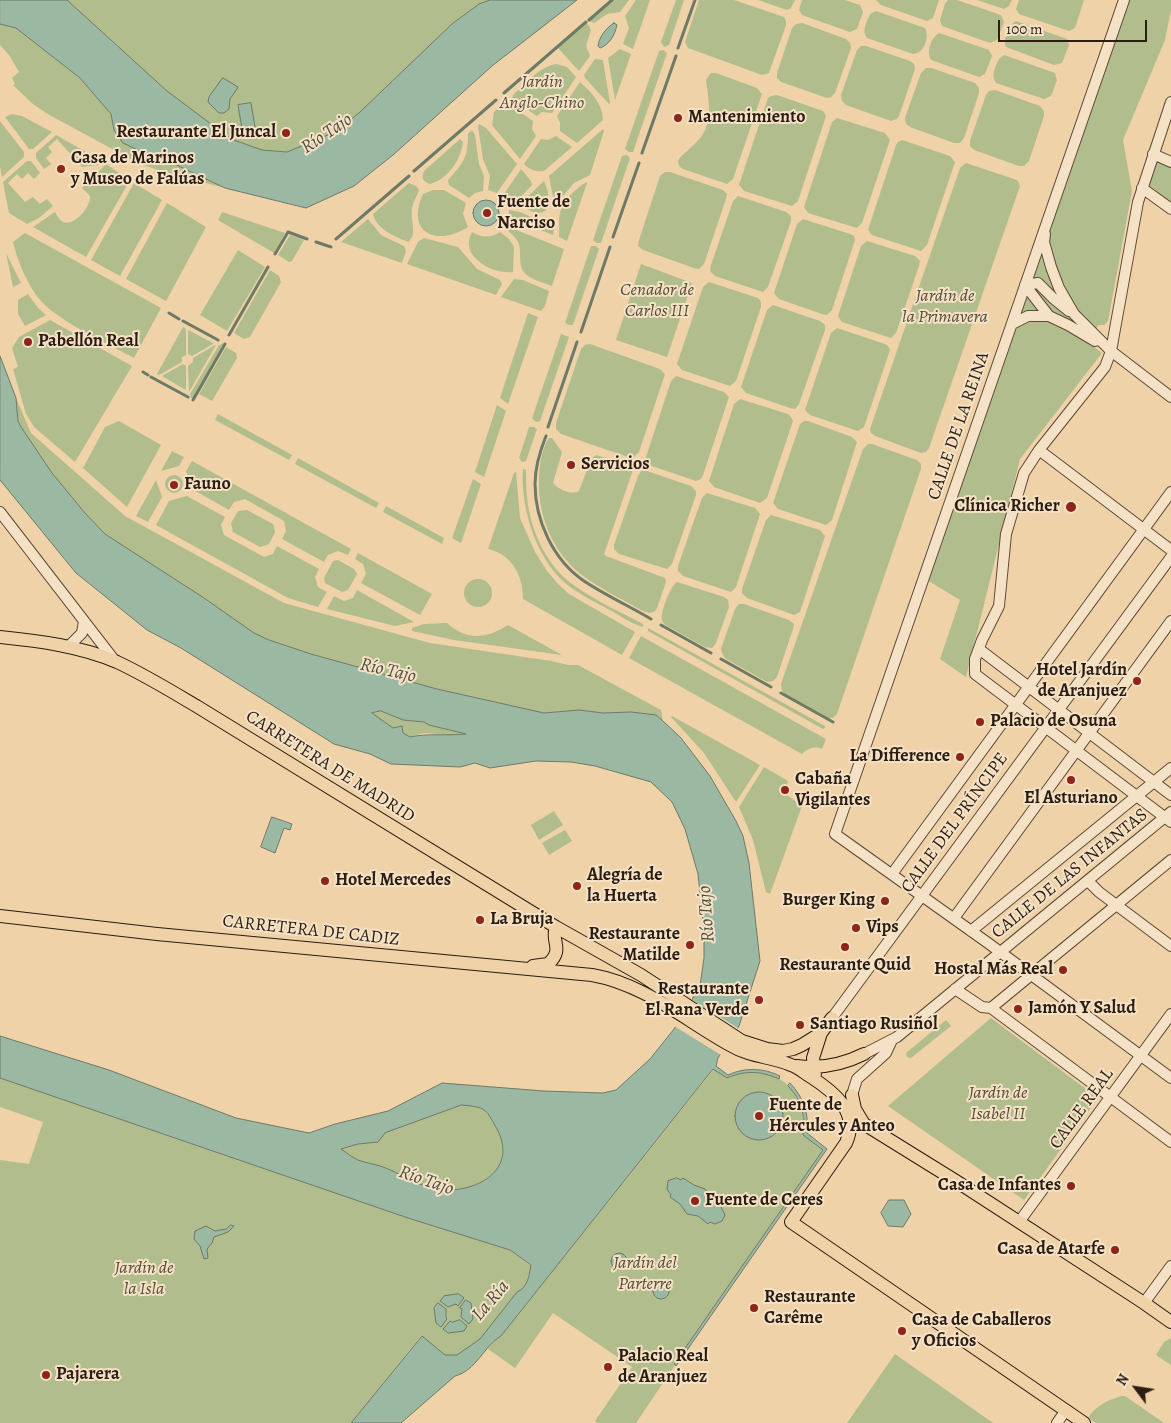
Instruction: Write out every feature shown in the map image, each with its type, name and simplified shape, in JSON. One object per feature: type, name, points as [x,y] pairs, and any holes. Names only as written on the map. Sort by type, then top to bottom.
[{"type":"main road","name":"CARRETERA DE MADRID","points":[[0,637],[68,646],[116,662],[151,679],[198,706],[556,927],[625,966],[651,989]]},
{"type":"main road","name":"CARRETERA DE CADIZ","points":[[0,916],[157,934],[276,944],[522,970],[592,975],[651,989]]},
{"type":"main road","points":[[522,970],[527,966],[545,965],[550,962],[557,948],[554,932],[556,927]]},
{"type":"main road","points":[[651,989],[731,1040],[744,1053],[813,1068],[840,1063],[864,1054]]},
{"type":"main road","points":[[818,1081],[813,1068],[815,1050],[821,1033],[832,1018]]},
{"type":"main road","points":[[731,1040],[783,1051],[802,1045],[821,1033]]},
{"type":"main road","points":[[789,1064],[818,1081],[856,1118],[1020,1222],[1171,1322]]},
{"type":"main road","points":[[852,1095],[856,1118],[846,1143],[791,1222],[1084,1423]]},
{"type":"street","name":"CALLE DE LA REINA","points":[[892,874],[835,834],[1124,0]]},
{"type":"street","points":[[1169,817],[1136,796],[975,674],[975,659],[978,649],[1000,606],[1006,534],[1024,473],[1039,450],[1105,367],[1111,351],[1138,202],[1171,102]]},
{"type":"street","points":[[1153,154],[1171,162]]},
{"type":"street","points":[[1142,188],[1171,209]]},
{"type":"street","points":[[1045,228],[1044,242],[1051,267],[1059,288],[1074,314]]},
{"type":"street","points":[[1049,316],[1025,285],[1038,283],[1053,298],[1074,314],[1111,351]]},
{"type":"street","points":[[1012,324],[1028,316],[1049,316],[1068,325],[1111,351],[1171,397]]},
{"type":"street","points":[[1039,450],[1171,550]]},
{"type":"street","name":"CALLE DEL PRÍNCIPE","points":[[892,874],[1171,492]]},
{"type":"street","points":[[0,512],[116,662]]},
{"type":"street","name":"CALLE DEL PRÍNCIPE","points":[[832,1018],[1171,557]]},
{"type":"street","points":[[954,918],[1171,620]]},
{"type":"street","points":[[68,646],[82,633],[84,621]]},
{"type":"street","points":[[978,649],[1171,795]]},
{"type":"street","name":"CALLE DE LAS INFANTAS","points":[[971,931],[1171,768]]},
{"type":"street","name":"CALLE DE LAS INFANTAS","points":[[894,1038],[1169,817]]},
{"type":"street","points":[[991,1008],[1171,860]]},
{"type":"street","points":[[892,874],[1171,1078]]},
{"type":"street","points":[[1088,881],[1116,906],[1171,946]]},
{"type":"street","points":[[955,989],[982,1007],[991,1008],[1171,1142]]},
{"type":"street","name":"CALLE REAL","points":[[1020,1222],[1171,1014]]},
{"type":"street","points":[[864,1054],[894,1038]]},
{"type":"street","points":[[852,1095],[857,1079],[886,1053],[894,1038]]},
{"type":"street","points":[[1144,1303],[1171,1266]]},
{"type":"street","points":[[1057,1423],[1066,1410]]},
{"type":"green space","points":[[67,0],[490,0],[479,4],[453,23],[360,112],[337,131],[287,152],[262,150],[231,139],[167,91]]},
{"type":"green space","points":[[613,0],[629,0],[620,12],[607,14],[594,23],[589,21]]},
{"type":"green space","points":[[636,0],[650,0],[633,49],[623,44],[629,28],[625,16]]},
{"type":"green space","points":[[676,0],[684,0],[669,45],[664,47],[661,42]]},
{"type":"green space","points":[[699,0],[734,0],[784,17],[786,25],[769,73],[762,75],[688,48],[685,42]]},
{"type":"green space","points":[[758,0],[795,0],[791,8],[787,10]]},
{"type":"green space","points":[[802,0],[845,0],[860,5],[863,12],[857,29],[850,32],[802,15],[799,10]]},
{"type":"green space","points":[[876,0],[939,0],[933,18],[927,21],[881,5]]},
{"type":"green space","points":[[948,0],[957,0],[1001,15],[1004,22],[997,40],[990,43],[942,26],[940,20]]},
{"type":"green space","points":[[977,0],[1012,0],[1009,6],[1004,9]]},
{"type":"green space","points":[[1019,0],[1084,0],[1075,28],[1069,31],[1019,14],[1016,9]]},
{"type":"green space","points":[[1126,0],[1171,0],[1171,10],[1165,40],[1123,140],[1132,191],[1108,321],[1104,325],[1098,325],[1089,343],[1102,353],[1020,459],[966,677],[940,659],[960,600],[927,580]]},
{"type":"green space","points":[[876,11],[925,28],[927,36],[923,48],[913,54],[867,38],[865,35],[866,23],[870,14]]},
{"type":"green space","points":[[1016,21],[1067,39],[1069,45],[1062,63],[1054,65],[1006,47],[1007,32]]},
{"type":"green space","points":[[587,23],[591,30],[586,46],[590,56],[579,71],[558,48]]},
{"type":"green space","points":[[802,23],[846,39],[850,43],[851,48],[835,93],[831,97],[827,98],[781,82],[777,78],[792,28],[796,24]]},
{"type":"green space","points":[[0,24],[16,28],[81,79],[111,114],[114,130],[142,152],[170,162],[225,188],[163,172],[136,162],[33,104],[13,85],[15,84],[12,78],[19,72],[9,55],[0,45]]},
{"type":"green space","points":[[939,33],[989,50],[992,56],[985,74],[979,77],[931,60],[929,53],[930,45]]},
{"type":"green space","points":[[861,46],[866,46],[914,64],[915,69],[897,119],[891,121],[846,105],[842,101],[841,95],[857,50]]},
{"type":"green space","points":[[620,49],[631,54],[615,100],[608,58]]},
{"type":"green space","points":[[663,50],[667,53],[633,152],[629,152],[625,149],[659,51]]},
{"type":"green space","points":[[1004,55],[1055,73],[1057,80],[1051,96],[1044,99],[996,83],[994,71],[999,59]]},
{"type":"green space","points":[[595,59],[603,60],[609,104],[584,75]]},
{"type":"green space","name":"Jardín Anglo-Chino","points":[[556,64],[567,67],[576,77],[552,113],[542,112],[537,116],[512,99],[513,95],[533,76]]},
{"type":"green space","points":[[926,68],[975,83],[979,88],[964,138],[960,143],[954,143],[906,124],[905,118],[921,73]]},
{"type":"green space","points":[[711,73],[716,73],[757,88],[762,94],[733,179],[727,184],[683,169],[678,164],[680,157],[698,141],[706,128],[709,107],[706,80]]},
{"type":"green space","points":[[580,82],[596,99],[601,109],[603,120],[577,143],[560,131],[560,123],[557,116]]},
{"type":"green space","points":[[995,90],[1040,106],[1044,111],[1029,161],[1024,166],[1019,166],[974,150],[970,146],[986,95],[989,91]]},
{"type":"green space","points":[[777,95],[823,111],[826,116],[798,201],[792,206],[744,191],[739,185],[768,98]]},
{"type":"green space","points":[[504,103],[533,121],[532,129],[536,136],[520,159],[492,125],[494,112]]},
{"type":"green space","points":[[12,114],[22,116],[52,132],[33,149],[29,149],[5,117]]},
{"type":"green space","points":[[837,118],[885,133],[890,140],[862,223],[857,228],[808,213],[804,207],[832,122]]},
{"type":"green space","points":[[0,121],[24,152],[24,157],[2,177],[0,167]]},
{"type":"green space","points":[[479,124],[486,128],[517,164],[497,193],[488,190],[490,176],[483,159]]},
{"type":"green space","points":[[603,129],[604,131],[590,175],[574,183],[558,202],[554,202],[549,176]]},
{"type":"green space","points":[[472,130],[475,135],[479,164],[484,176],[483,191],[475,193],[469,198],[449,185],[448,180],[464,160],[468,134]]},
{"type":"green space","points":[[56,135],[102,161],[98,165],[82,167],[57,139],[48,147],[52,152],[46,158],[51,164],[44,169],[36,158],[36,153]]},
{"type":"green space","points":[[556,136],[572,147],[544,171],[533,170],[524,164],[541,139],[548,140]]},
{"type":"green space","points":[[460,139],[463,142],[462,149],[452,168],[436,182],[430,184],[426,182],[423,179],[424,171]]},
{"type":"green space","points":[[902,140],[950,156],[955,162],[927,245],[921,251],[872,235],[868,230],[896,145]]},
{"type":"green space","points":[[627,155],[630,158],[601,243],[597,243],[593,240],[622,156]]},
{"type":"green space","points":[[1156,160],[1171,166],[1171,203],[1147,186]]},
{"type":"green space","points":[[27,161],[31,161],[40,173],[34,179],[28,173],[22,179],[17,174],[8,183],[25,202],[33,197],[40,204],[47,199],[53,206],[39,218],[27,224],[9,213],[3,182]]},
{"type":"green space","name":"Jardín de la Primavera","points":[[966,163],[1014,179],[1018,181],[1020,186],[929,448],[926,452],[921,453],[875,436],[871,433],[870,429],[960,168]]},
{"type":"green space","points":[[106,164],[130,180],[86,257],[33,227],[55,212],[63,222],[68,223],[77,219],[85,210],[90,200],[90,196],[82,188]]},
{"type":"green space","points":[[521,169],[532,185],[519,199],[508,204],[502,197]]},
{"type":"green space","points":[[665,172],[723,190],[727,194],[704,264],[699,269],[643,250],[638,246],[660,176]]},
{"type":"green space","points":[[544,181],[548,192],[546,210],[538,213],[524,207],[522,202]]},
{"type":"green space","points":[[587,182],[567,241],[559,237],[560,213],[571,195]]},
{"type":"green space","points":[[134,183],[162,200],[120,276],[91,260]]},
{"type":"green space","points":[[409,183],[416,186],[419,190],[412,208],[413,235],[408,242],[382,228],[375,220],[373,214]]},
{"type":"green space","points":[[433,190],[444,190],[466,203],[463,214],[468,227],[445,236],[435,236],[427,233],[421,227],[418,218],[418,207],[423,194]]},
{"type":"green space","points":[[738,196],[786,212],[791,216],[791,221],[768,287],[763,292],[715,276],[710,271],[733,201]]},
{"type":"green space","points":[[167,203],[206,227],[166,301],[126,279]]},
{"type":"green space","points":[[509,210],[520,212],[536,219],[552,218],[555,222],[553,235],[509,217]]},
{"type":"green space","points":[[222,212],[285,233],[274,253],[218,220]]},
{"type":"green space","points":[[368,219],[381,235],[404,246],[406,251],[402,263],[341,242]]},
{"type":"green space","points":[[803,219],[850,234],[854,236],[855,240],[832,310],[827,315],[779,299],[774,293],[797,224]]},
{"type":"green space","points":[[506,226],[564,249],[552,286],[532,278],[524,272],[518,242],[505,228]]},
{"type":"green space","points":[[472,232],[486,236],[500,232],[509,239],[514,247],[513,272],[496,270],[480,262],[470,249],[469,241]]},
{"type":"green space","points":[[25,233],[161,308],[134,358],[72,325],[41,301],[31,288],[13,242]]},
{"type":"green space","points":[[290,235],[304,240],[292,261],[289,262],[278,255]]},
{"type":"green space","points":[[424,238],[458,247],[477,269],[500,280],[502,284],[496,295],[407,264],[418,242]]},
{"type":"green space","points":[[867,241],[915,256],[920,261],[896,333],[891,338],[842,322],[838,316],[861,246]]},
{"type":"green space","points":[[591,246],[596,246],[599,249],[573,325],[569,325],[565,323]]},
{"type":"green space","points":[[238,250],[265,267],[227,331],[200,315]]},
{"type":"green space","points":[[6,253],[21,283],[13,287]]},
{"type":"green space","name":"Cenador de Carlos III","points":[[641,264],[692,283],[667,357],[616,340]]},
{"type":"green space","points":[[270,270],[279,276],[281,282],[250,337],[244,339],[234,333]]},
{"type":"green space","points":[[514,279],[523,280],[549,291],[545,306],[541,311],[501,297]]},
{"type":"green space","points":[[709,282],[758,298],[761,302],[761,307],[736,381],[730,386],[682,370],[677,364],[703,287]]},
{"type":"green space","points":[[28,294],[38,308],[46,315],[25,326],[18,314],[18,300]]},
{"type":"green space","points":[[773,305],[820,321],[825,325],[825,330],[799,404],[795,409],[746,393],[741,387],[767,310]]},
{"type":"green space","points":[[528,313],[538,317],[508,404],[500,398]]},
{"type":"green space","points":[[50,320],[132,366],[75,462],[34,427],[26,414],[13,369],[18,367],[12,348],[19,337]]},
{"type":"green space","points":[[183,327],[186,329],[186,355],[182,357],[182,362],[159,375],[157,374]]},
{"type":"green space","points":[[837,328],[885,344],[890,350],[864,427],[858,431],[810,415],[805,410],[831,333]]},
{"type":"green space","points":[[188,330],[213,344],[192,356],[188,354]]},
{"type":"green space","points":[[561,334],[569,337],[540,421],[536,422],[532,418]]},
{"type":"green space","points":[[224,343],[193,398],[191,398],[190,394],[219,345]]},
{"type":"green space","points":[[590,344],[660,369],[665,374],[639,452],[634,457],[628,457],[561,434],[556,429],[556,423],[581,349],[585,345]]},
{"type":"green space","points":[[215,345],[189,392],[188,366],[193,362],[193,358]]},
{"type":"green space","points":[[226,347],[236,353],[237,358],[212,401],[199,394]]},
{"type":"green space","points":[[183,364],[186,366],[186,390],[162,376]]},
{"type":"green space","points":[[676,376],[724,392],[729,397],[703,475],[701,479],[696,481],[649,465],[645,460],[671,381]]},
{"type":"green space","points":[[16,398],[31,433],[125,516],[284,603],[430,643],[578,665],[661,710],[663,721],[656,715],[631,712],[603,713],[579,710],[544,713],[437,689],[311,654],[254,633],[105,534],[52,473],[21,427],[18,421]]},
{"type":"green space","points":[[740,399],[788,414],[793,421],[767,498],[760,503],[714,487],[709,481],[734,404]]},
{"type":"green space","points":[[497,405],[506,411],[484,477],[475,472]]},
{"type":"green space","points":[[218,414],[292,455],[289,460],[215,420]]},
{"type":"green space","points":[[119,421],[161,445],[127,507],[83,468],[105,427]]},
{"type":"green space","points":[[808,421],[852,437],[857,442],[832,520],[826,525],[778,509],[773,503],[800,424]]},
{"type":"green space","points":[[529,427],[537,429],[526,461],[522,462],[519,458]]},
{"type":"green space","points":[[549,438],[552,438],[562,452],[553,483],[565,491],[572,493],[579,491],[591,459],[596,455],[627,464],[631,467],[632,473],[604,554],[665,578],[666,582],[654,612],[649,613],[641,610],[589,580],[563,557],[556,546],[545,521],[539,495],[541,459]]},
{"type":"green space","points":[[868,444],[917,460],[921,464],[921,469],[837,714],[833,718],[828,718],[786,695],[782,691],[781,684],[863,449]]},
{"type":"green space","points":[[172,451],[184,457],[179,466],[161,471]]},
{"type":"green space","points":[[298,458],[379,503],[376,508],[295,464]]},
{"type":"green space","points":[[192,461],[351,549],[348,555],[338,551],[328,555],[324,562],[282,539],[286,531],[284,521],[245,499],[234,502],[229,510],[192,489],[186,471]]},
{"type":"green space","points":[[523,469],[526,470],[527,497],[532,522],[542,547],[556,569],[583,591],[643,624],[643,627],[577,592],[561,579],[550,566],[541,551],[528,518],[523,485]]},
{"type":"green space","points":[[641,471],[647,471],[691,486],[696,491],[672,564],[667,569],[619,554],[614,549]]},
{"type":"green space","points":[[516,472],[520,518],[535,552],[547,571],[569,594],[635,632],[622,655],[523,599],[521,582],[515,568],[504,556],[488,549],[514,473]]},
{"type":"green space","points":[[174,475],[180,478],[183,484],[180,490],[174,493],[168,490],[165,484],[168,478]]},
{"type":"green space","points":[[473,479],[481,484],[461,543],[452,538]]},
{"type":"green space","points":[[156,480],[162,497],[148,522],[136,516]]},
{"type":"green space","points":[[707,493],[755,508],[760,514],[736,587],[731,592],[683,576],[678,571],[678,566],[702,498]]},
{"type":"green space","points":[[187,496],[225,517],[221,525],[224,535],[264,557],[273,554],[277,546],[319,569],[315,577],[318,587],[327,592],[318,607],[288,598],[156,525],[169,501]]},
{"type":"green space","points":[[386,506],[444,538],[442,544],[383,512]]},
{"type":"green space","points":[[247,510],[273,524],[275,532],[269,544],[260,547],[233,532],[231,523],[238,511]]},
{"type":"green space","points":[[771,515],[820,530],[825,536],[800,612],[794,615],[747,598],[742,593],[766,520]]},
{"type":"green space","points":[[358,553],[432,594],[420,615],[361,583],[366,574],[363,564],[355,559]]},
{"type":"green space","points":[[338,560],[354,569],[357,574],[348,590],[342,592],[325,583],[324,578],[333,561]]},
{"type":"green space","points":[[478,579],[488,583],[492,593],[488,603],[478,607],[468,603],[464,593],[468,583]]},
{"type":"green space","points":[[677,582],[728,600],[729,607],[716,643],[712,648],[705,647],[664,624],[662,616],[664,605],[669,593]]},
{"type":"green space","points":[[357,590],[414,622],[395,626],[327,609],[334,596],[344,601],[353,598]]},
{"type":"green space","points":[[739,604],[744,604],[789,620],[794,624],[777,677],[773,681],[767,682],[726,659],[723,655],[721,649],[735,609]]},
{"type":"green space","points":[[447,623],[462,633],[477,636],[492,633],[508,625],[562,655],[454,640],[412,631],[412,628],[424,624]]},
{"type":"green space","points":[[648,628],[825,726],[825,728],[823,729],[648,631]]},
{"type":"green space","points":[[641,636],[826,739],[822,749],[811,748],[802,754],[629,658]]},
{"type":"green space","points":[[381,711],[403,720],[424,722],[429,725],[468,734],[424,733],[410,737],[371,713]]},
{"type":"green space","points":[[672,716],[760,765],[736,802],[704,753]]},
{"type":"green space","points":[[764,767],[788,781],[787,786],[781,787],[780,792],[802,806],[770,894],[766,892],[753,840],[739,807]]},
{"type":"green space","points":[[554,811],[563,825],[539,840],[531,825]]},
{"type":"green space","points":[[565,830],[572,841],[549,855],[542,843]]},
{"type":"green space","name":"Jardín de Isabel II","points":[[991,1018],[1098,1098],[1024,1200],[888,1106]]},
{"type":"green space","points":[[946,1020],[951,1026],[911,1058],[907,1057],[906,1053]]},
{"type":"green space","name":"Jardín del Parterre","points":[[714,1069],[727,1078],[743,1073],[758,1072],[772,1075],[783,1081],[793,1091],[799,1103],[803,1118],[803,1135],[823,1150],[674,1364],[636,1423],[598,1423],[595,1421],[632,1367],[553,1313],[515,1368],[488,1349],[501,1336]]},
{"type":"green space","name":"Jardín de la Isla","points":[[0,1078],[408,1218],[510,1250],[531,1266],[527,1283],[480,1339],[457,1355],[445,1355],[421,1336],[351,1423],[0,1423],[0,1160],[29,1164],[43,1122],[0,1107]]},
{"type":"green space","points":[[462,1105],[484,1110],[497,1129],[502,1142],[503,1153],[500,1164],[486,1179],[476,1185],[451,1190],[424,1186],[391,1170],[361,1161],[341,1149],[358,1144]]},
{"type":"green space","points":[[1171,1338],[1171,1365],[1156,1355],[1164,1342]]},
{"type":"green space","points":[[895,1354],[993,1423],[847,1423]]},
{"type":"green space","points":[[1125,1396],[1164,1423],[1096,1423],[1088,1418],[1103,1404]]},
{"type":"water","points":[[0,0],[67,0],[167,91],[231,139],[262,150],[287,152],[337,131],[360,112],[453,23],[479,4],[490,0],[577,0],[492,66],[393,155],[354,186],[306,208],[225,188],[170,162],[123,143],[114,130],[111,114],[80,78],[16,28],[0,24]]},
{"type":"water","points":[[614,23],[617,25],[613,36],[606,45],[600,48],[598,46],[601,36]]},
{"type":"water","points":[[223,78],[238,87],[230,99],[229,109],[224,113],[219,113],[208,102],[209,97]]},
{"type":"water","points":[[251,103],[255,127],[242,129],[238,105]]},
{"type":"water","name":"Fuente de Narciso","points":[[486,200],[495,204],[499,213],[495,222],[486,226],[477,222],[473,213],[477,204]]},
{"type":"water","name":"Río Tajo","points":[[0,356],[16,398],[18,421],[21,427],[52,473],[85,513],[105,534],[254,633],[311,654],[437,689],[544,713],[579,710],[656,715],[681,738],[710,776],[743,836],[749,863],[760,961],[739,1026],[718,1058],[716,1066],[728,1075],[734,1072],[761,1070],[780,1076],[779,1079],[753,1072],[727,1078],[713,1069],[501,1336],[495,1340],[469,1369],[455,1376],[401,1423],[351,1423],[422,1336],[445,1355],[457,1355],[480,1339],[517,1292],[524,1287],[529,1277],[531,1265],[510,1250],[408,1218],[0,1078],[0,1036],[109,1070],[236,1118],[309,1133],[335,1124],[388,1111],[442,1083],[544,1091],[603,1093],[616,1090],[650,1059],[674,1029],[700,986],[704,958],[704,932],[698,874],[685,829],[672,802],[651,782],[595,766],[571,762],[536,761],[490,768],[475,763],[460,767],[391,764],[370,754],[334,744],[181,648],[147,630],[76,573],[0,480]],"holes":[[[381,711],[403,720],[424,722],[429,725],[466,734],[410,737],[403,733],[402,726],[393,728],[372,713]],[[462,1105],[473,1106],[486,1112],[497,1129],[502,1142],[503,1153],[500,1164],[494,1172],[476,1185],[451,1190],[424,1186],[391,1170],[358,1160],[341,1149],[358,1144],[378,1142],[385,1133]]]},
{"type":"water","points":[[272,817],[292,824],[290,830],[284,828],[275,853],[261,847]]},
{"type":"water","points":[[790,1083],[799,1094],[805,1106],[807,1133],[827,1149],[676,1366],[674,1364],[823,1150],[803,1135],[802,1108],[797,1097],[788,1086]]},
{"type":"water","name":"Fuente de Hércules y Anteo","points":[[759,1092],[768,1094],[776,1099],[781,1107],[783,1116],[781,1125],[776,1133],[768,1138],[759,1140],[750,1138],[742,1133],[737,1125],[735,1116],[737,1107],[742,1099],[750,1094]]},
{"type":"water","name":"Fuente de Ceres","points":[[677,1178],[681,1180],[683,1178],[705,1189],[711,1197],[722,1205],[721,1207],[725,1215],[722,1221],[715,1224],[710,1222],[708,1224],[698,1216],[687,1214],[680,1204],[670,1197],[671,1195],[667,1189],[668,1181]]},
{"type":"water","points":[[889,1200],[904,1200],[911,1214],[903,1227],[888,1226],[881,1213]]},
{"type":"water","points":[[231,1225],[234,1226],[228,1232],[214,1237],[207,1249],[208,1258],[204,1259],[200,1246],[194,1239],[195,1231],[206,1226],[215,1231],[226,1229]]},
{"type":"water","points":[[619,1253],[627,1261],[619,1269],[611,1261]]},
{"type":"water","points":[[661,1283],[669,1291],[661,1299],[653,1291]]},
{"type":"water","points":[[459,1294],[464,1298],[458,1306],[456,1304],[448,1307],[440,1301],[444,1296]]},
{"type":"water","points":[[466,1300],[471,1303],[473,1319],[469,1324],[461,1317],[462,1309],[460,1308]]},
{"type":"water","points":[[438,1303],[446,1309],[447,1319],[441,1327],[436,1323],[434,1308]]},
{"type":"water","points":[[460,1320],[467,1326],[464,1331],[448,1333],[443,1329],[450,1321]]},
{"type":"pier","points":[[691,999],[738,1028],[721,1055],[674,1026]]},
{"type":"waterway","points":[[589,20],[612,0]]},
{"type":"waterway","points":[[678,48],[695,0]]},
{"type":"waterway","points":[[504,93],[586,22]]},
{"type":"waterway","points":[[642,153],[676,56]]},
{"type":"waterway","points":[[414,171],[496,100]]},
{"type":"waterway","points":[[613,237],[639,163]]},
{"type":"waterway","points":[[336,239],[409,176]]},
{"type":"waterway","points":[[275,254],[288,232],[307,239]]},
{"type":"waterway","points":[[316,242],[331,247]]},
{"type":"waterway","points":[[581,332],[610,247]]},
{"type":"waterway","points":[[229,335],[268,267]]},
{"type":"waterway","points":[[169,313],[179,319]]},
{"type":"waterway","points":[[183,321],[218,340]]},
{"type":"waterway","points":[[548,427],[577,342]]},
{"type":"waterway","points":[[193,400],[225,344]]},
{"type":"waterway","points":[[143,372],[148,375]]},
{"type":"waterway","points":[[151,377],[188,397]]},
{"type":"waterway","points":[[546,436],[536,472],[536,498],[542,525],[555,551],[563,562],[584,581],[651,619]]},
{"type":"waterway","points":[[661,625],[711,653]]},
{"type":"waterway","points":[[721,659],[771,687]]},
{"type":"waterway","points":[[781,693],[833,722]]},
{"type":"place","name":"Mantenimiento","points":[[678,118]]},
{"type":"place","name":"Restaurante El Juncal","points":[[286,133]]},
{"type":"place","name":"Casa de Marinos y Museo de Falúas","points":[[61,169]]},
{"type":"place","name":"Fuente de Narciso","points":[[487,213]]},
{"type":"place","name":"Pabellón Real","points":[[28,342]]},
{"type":"place","name":"Servicios","points":[[571,465]]},
{"type":"place","name":"Fauno","points":[[174,485]]},
{"type":"place","name":"Clínica Richer","points":[[1071,507]]},
{"type":"place","name":"Hotel Jardín de Aranjuez","points":[[1137,681]]},
{"type":"place","name":"Palacio de Osuna","points":[[980,722]]},
{"type":"place","name":"La Difference","points":[[960,757]]},
{"type":"place","name":"El Asturiano","points":[[1071,780]]},
{"type":"place","name":"Cabaña Vigilantes","points":[[785,790]]},
{"type":"place","name":"Hotel Mercedes","points":[[325,881]]},
{"type":"place","name":"Alegría de la Huerta","points":[[577,886]]},
{"type":"place","name":"Burger King","points":[[885,901]]},
{"type":"place","name":"La Bruja","points":[[480,920]]},
{"type":"place","name":"Vips","points":[[856,928]]},
{"type":"place","name":"Restaurante Matilde","points":[[690,945]]},
{"type":"place","name":"Restaurante Quid","points":[[845,947]]},
{"type":"place","name":"Hostal Más Real","points":[[1063,970]]},
{"type":"place","name":"Restaurante El Rana Verde","points":[[759,1000]]},
{"type":"place","name":"Jamón Y Salud","points":[[1018,1009]]},
{"type":"place","name":"Santiago Rusiñol","points":[[800,1025]]},
{"type":"place","name":"Fuente de Hércules y Anteo","points":[[759,1116]]},
{"type":"place","name":"Casa de Infantes","points":[[1071,1186]]},
{"type":"place","name":"Fuente de Ceres","points":[[695,1201]]},
{"type":"place","name":"Casa de Atarfe","points":[[1115,1250]]},
{"type":"place","name":"Restaurante Carême","points":[[754,1308]]},
{"type":"place","name":"Casa de Caballeros y Oficios","points":[[902,1331]]},
{"type":"place","name":"Palacio Real de Aranjuez","points":[[608,1367]]},
{"type":"place","name":"Pajarera","points":[[46,1375]]},
{"type":"water label","name":"La Ría","points":[[491,1301]]}]
